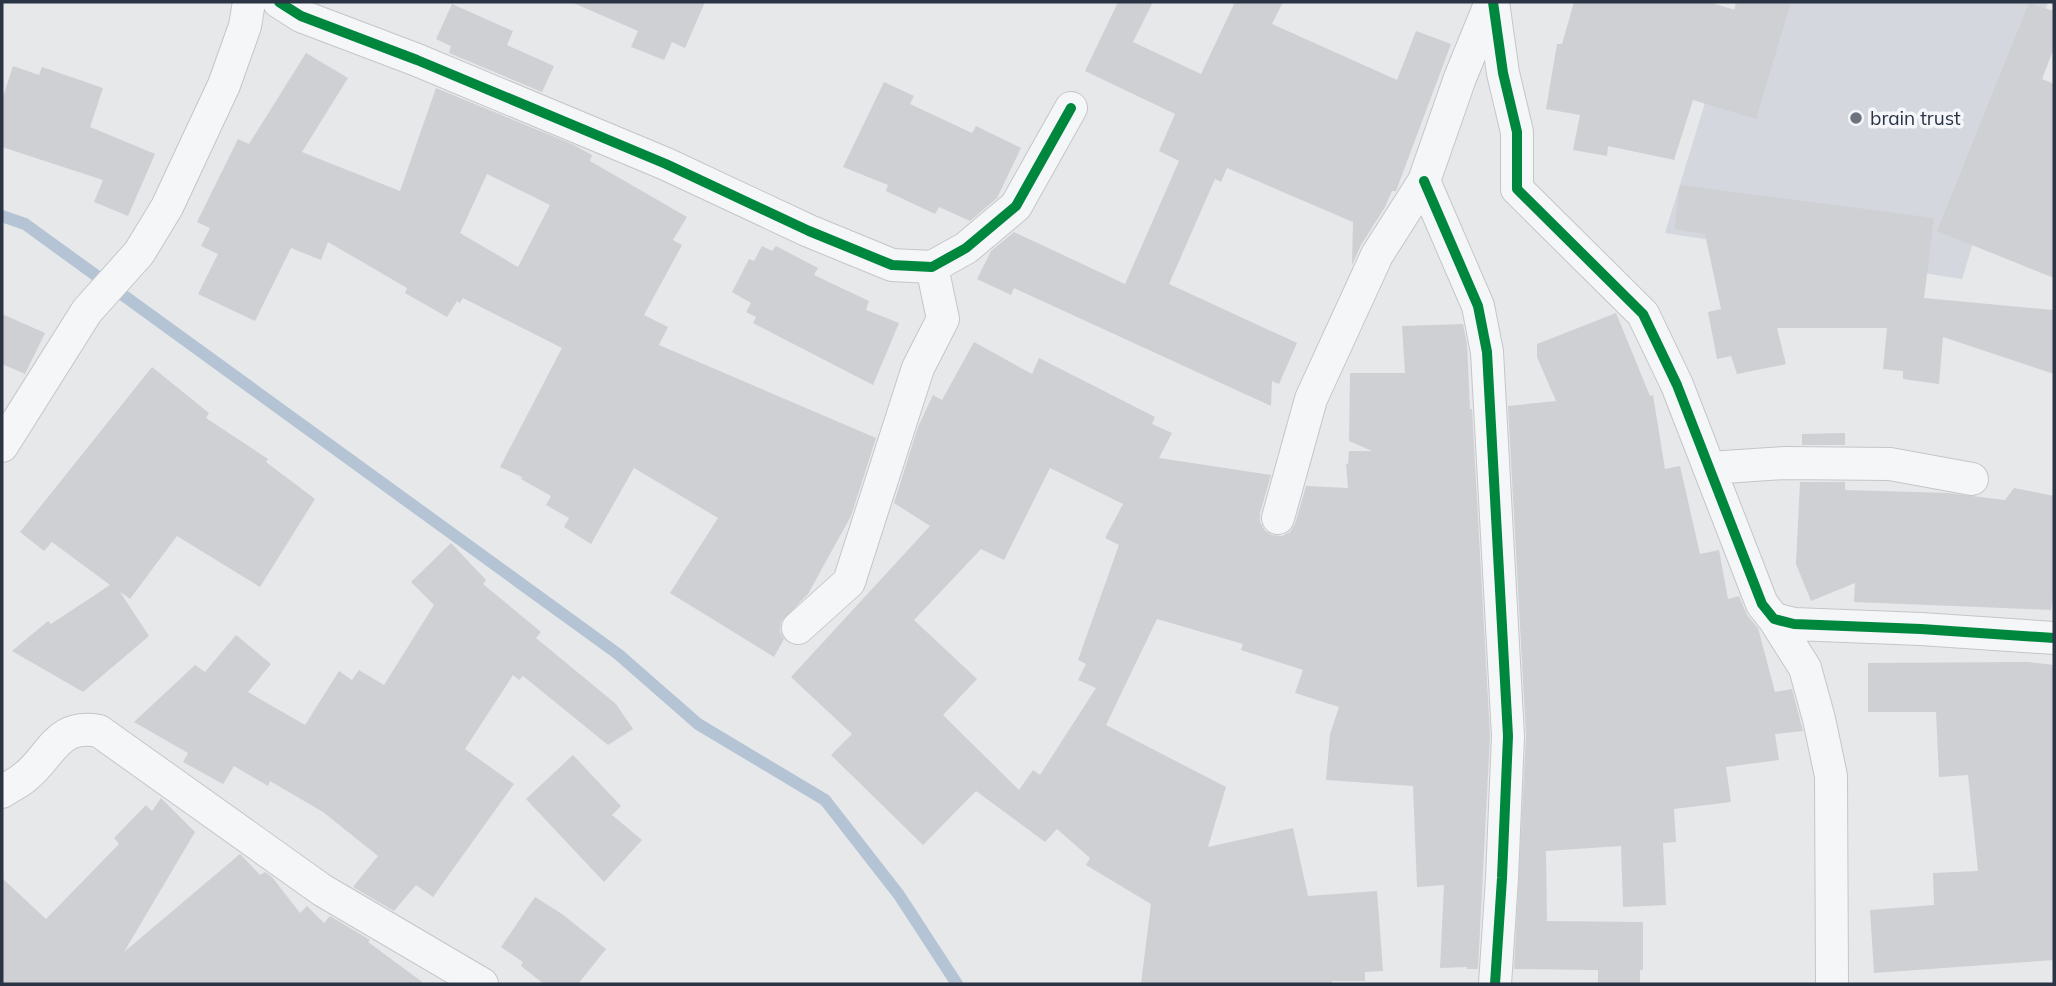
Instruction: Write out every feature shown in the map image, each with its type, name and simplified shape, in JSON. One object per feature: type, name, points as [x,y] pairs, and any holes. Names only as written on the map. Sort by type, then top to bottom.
[{"type":"street","points":[[2,446],[87,311],[139,253],[167,207],[223,85],[245,26],[249,2]]},
{"type":"street","points":[[279,2],[300,16],[417,60],[654,159],[808,231],[892,265],[932,267],[966,248],[1016,206],[1071,108]]},
{"type":"street","points":[[1278,518],[1311,399],[1377,255],[1424,181],[1460,78],[1492,2]]},
{"type":"street","points":[[1492,2],[1503,73],[1517,132],[1517,189],[1643,314],[1677,386],[1762,604],[1805,668],[1831,776],[1832,984]]},
{"type":"street","points":[[1424,181],[1478,306],[1487,352],[1508,736],[1494,984]]},
{"type":"street","points":[[798,628],[849,582],[918,368],[943,319],[932,267]]},
{"type":"street","points":[[1709,468],[1784,463],[1890,464],[1972,479]]},
{"type":"street","points":[[1774,619],[1794,624],[2054,638]]},
{"type":"street","points":[[2,792],[26,777],[62,736],[84,728],[99,731],[322,890],[482,984]]},
{"type":"shaded area","name":"brain trust","points":[[1736,2],[2048,2],[1962,279],[1665,233]]},
{"type":"building","points":[[571,2],[705,2],[685,48],[672,42],[664,60],[631,47],[638,31]]},
{"type":"building","points":[[1118,2],[1153,2],[1133,42],[1201,74],[1235,2],[1283,2],[1272,24],[1397,80],[1416,31],[1451,44],[1396,191],[1392,191],[1352,265],[1353,222],[1227,168],[1221,182],[1215,179],[1169,284],[1297,343],[1279,384],[1272,381],[1271,406],[1014,288],[1011,295],[977,279],[991,251],[1014,232],[1125,284],[1179,161],[1159,151],[1175,114],[1085,71]]},
{"type":"building","points":[[1574,2],[1709,2],[1735,10],[1738,2],[1791,2],[1756,119],[1693,100],[1674,160],[1608,146],[1607,156],[1573,150],[1580,115],[1546,109],[1557,44],[1562,44]]},
{"type":"building","points":[[2029,3],[2054,11],[2054,48],[2042,79],[2054,84],[2054,278],[1937,231]]},
{"type":"building","points":[[452,4],[513,31],[507,45],[554,66],[542,92],[449,53],[451,46],[436,39]]},
{"type":"building","points":[[306,53],[348,78],[302,152],[400,191],[436,88],[572,144],[592,155],[590,161],[687,217],[673,240],[682,245],[644,315],[668,327],[659,345],[876,438],[851,516],[808,594],[781,622],[780,631],[784,639],[774,657],[670,593],[718,518],[634,468],[591,544],[564,527],[569,518],[546,505],[551,496],[521,479],[522,477],[500,467],[562,348],[463,298],[460,303],[457,301],[447,317],[405,293],[407,288],[328,242],[321,260],[291,248],[255,321],[198,294],[218,254],[201,246],[210,228],[197,222],[238,139],[249,144]],"holes":[[[487,174],[550,205],[518,267],[460,233]]]},
{"type":"building","points":[[13,66],[39,75],[42,67],[103,88],[90,127],[155,154],[128,216],[94,202],[103,180],[2,147],[2,100]]},
{"type":"building","points":[[884,82],[914,96],[910,104],[972,133],[976,126],[1021,148],[997,198],[970,221],[939,207],[935,214],[886,191],[888,185],[843,167]]},
{"type":"building","points":[[1680,185],[1934,218],[1924,298],[2054,310],[2054,374],[1943,337],[1939,384],[1903,379],[1903,371],[1883,369],[1887,328],[1777,328],[1786,364],[1737,374],[1731,356],[1717,359],[1708,312],[1721,309],[1705,234],[1674,229]]},
{"type":"building","points":[[762,246],[772,251],[776,246],[818,268],[814,275],[869,301],[866,310],[899,323],[873,385],[753,323],[756,317],[746,312],[751,303],[732,292],[749,259],[754,261]]},
{"type":"building","points":[[1616,313],[1650,396],[1653,395],[1665,469],[1680,466],[1700,554],[1719,550],[1728,599],[1739,596],[1747,615],[1758,628],[1775,692],[1792,689],[1803,731],[1775,734],[1779,760],[1726,767],[1731,802],[1674,809],[1676,842],[1663,843],[1666,905],[1623,907],[1621,846],[1546,851],[1547,921],[1643,922],[1643,970],[1640,970],[1640,984],[1598,984],[1598,970],[1514,969],[1526,735],[1508,406],[1556,401],[1537,357],[1537,344]]},
{"type":"building","points":[[2,314],[45,333],[25,374],[2,364]]},
{"type":"building","points":[[1463,324],[1467,344],[1490,736],[1478,969],[1440,968],[1444,885],[1417,887],[1413,786],[1326,780],[1330,734],[1339,707],[1295,693],[1303,670],[1241,650],[1243,644],[1157,619],[1106,725],[1226,787],[1208,847],[1293,828],[1308,896],[1377,891],[1383,971],[1365,972],[1365,981],[1332,981],[1332,984],[1141,984],[1151,904],[1086,865],[1090,858],[1057,829],[1045,842],[976,791],[923,845],[831,755],[852,734],[791,677],[930,526],[894,503],[918,427],[933,395],[942,400],[974,342],[1032,374],[1039,358],[1155,417],[1152,424],[1172,433],[1159,458],[1271,475],[1260,522],[1265,531],[1282,536],[1290,532],[1295,524],[1306,486],[1348,488],[1346,464],[1349,451],[1372,451],[1349,441],[1350,373],[1405,373],[1402,326]],"holes":[[[1050,468],[1123,504],[1105,538],[1119,545],[1078,660],[1086,664],[1078,680],[1096,688],[1040,775],[1033,770],[1019,790],[943,715],[977,679],[914,620],[981,549],[1004,560]]]},
{"type":"building","points":[[152,367],[209,413],[206,418],[268,459],[266,462],[315,499],[260,587],[177,536],[130,599],[120,592],[149,636],[83,692],[12,651],[48,621],[51,624],[110,585],[52,542],[44,551],[20,532]]},
{"type":"building","points":[[1845,433],[1845,445],[1802,445],[1802,434]]},
{"type":"building","points":[[1800,482],[1845,482],[1845,490],[1948,493],[2005,500],[2014,488],[2054,496],[2054,589],[2051,610],[1854,602],[1855,583],[1811,601],[1796,564]]},
{"type":"building","points":[[451,543],[486,580],[483,584],[541,632],[536,638],[616,704],[633,729],[608,745],[523,676],[519,680],[513,675],[465,749],[514,784],[433,897],[416,885],[394,911],[353,887],[378,856],[323,812],[270,781],[268,786],[234,766],[223,784],[183,762],[188,753],[134,722],[195,665],[205,672],[236,635],[271,664],[248,692],[305,725],[339,671],[352,680],[359,670],[384,685],[434,605],[411,582]]},
{"type":"building","points":[[2027,662],[2054,665],[2054,960],[1874,973],[1870,910],[1934,905],[1933,873],[1978,871],[1968,775],[1939,777],[1936,712],[1868,712],[1868,663]]},
{"type":"building","points":[[573,755],[621,806],[612,815],[642,840],[604,882],[526,799]]},
{"type":"building","points":[[161,798],[195,832],[124,952],[240,854],[260,875],[265,872],[272,877],[300,913],[307,906],[324,923],[330,916],[370,940],[368,942],[425,984],[2,984],[2,878],[46,919],[119,844],[114,838],[146,805],[152,811]]},
{"type":"building","points":[[535,897],[562,914],[606,949],[578,984],[544,984],[521,966],[523,962],[501,947]]},
{"type":"waterway","points":[[2,216],[25,224],[618,654],[698,724],[825,800],[899,895],[957,984]]},
{"type":"cycle path","points":[[279,2],[301,16],[417,60],[666,164],[809,231],[892,265],[932,267],[966,248],[1016,206],[1071,108]]},
{"type":"cycle path","points":[[1493,2],[1503,73],[1517,132],[1517,189],[1643,314],[1677,385],[1762,604],[1774,619],[1794,624],[2054,638]]},
{"type":"cycle path","points":[[1424,181],[1478,306],[1487,352],[1508,736],[1495,984]]},
{"type":"place","name":"brain trust","points":[[1856,118]]}]
